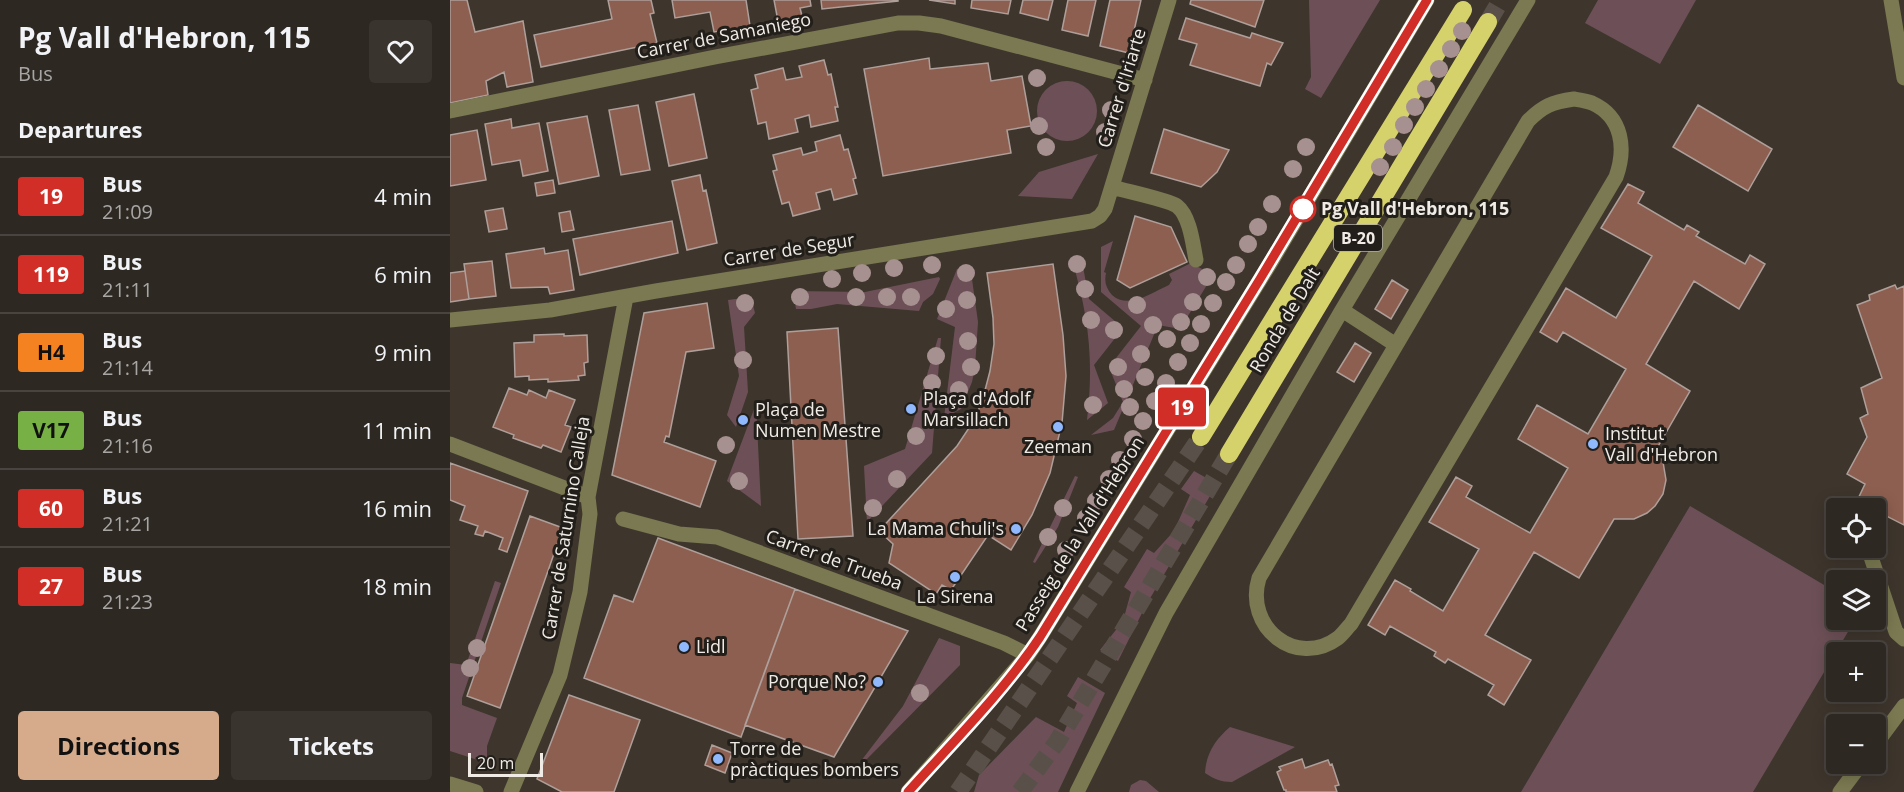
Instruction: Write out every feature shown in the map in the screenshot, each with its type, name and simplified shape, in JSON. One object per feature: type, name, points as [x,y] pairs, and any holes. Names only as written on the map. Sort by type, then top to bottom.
[{"type":"highway","name":"Ronda de Dalt","points":[[1201,437],[1463,10]]},
{"type":"highway","name":"Ronda de Dalt","points":[[1229,454],[1488,22]]},
{"type":"street","name":"Carrer d'Iriarte","points":[[1112,187],[1169,0]]},
{"type":"street","name":"Passeig de la Vall d'Hebron","points":[[908,792],[1028,655],[1265,271],[1427,0]]},
{"type":"street","points":[[1077,792],[1166,613],[1342,310],[1528,0]]},
{"type":"street","points":[[1891,0],[1904,78]]},
{"type":"street","name":"Carrer de Samaniego","points":[[450,111],[715,57],[898,23],[940,26],[1145,80]]},
{"type":"street","points":[[1574,99],[1591,102],[1606,112],[1617,127],[1622,143],[1621,162],[1616,177],[1351,624],[1339,638],[1323,646],[1305,648],[1287,645],[1272,634],[1261,621],[1256,604],[1256,587],[1259,578],[1396,345],[1528,121],[1539,110],[1555,101],[1574,99]]},
{"type":"street","points":[[1112,187],[1176,205],[1189,226],[1196,260]]},
{"type":"street","name":"Carrer de Segur","points":[[450,320],[550,310],[1092,221],[1106,208],[1112,187]]},
{"type":"street","name":"Carrer de Saturnino Calleja","points":[[511,792],[560,675],[580,592],[591,514],[588,497],[626,297]]},
{"type":"street","points":[[1342,310],[1396,345]]},
{"type":"street","points":[[450,444],[588,497]]},
{"type":"street","name":"Carrer de Trueba","points":[[623,519],[679,534],[717,537],[1004,643],[1028,655]]},
{"type":"street","points":[[1871,558],[1896,632],[1904,639]]},
{"type":"street","points":[[1886,730],[1904,706]]},
{"type":"street","points":[[1840,792],[1854,774]]},
{"type":"street","points":[[450,784],[476,792]]},
{"type":"shaded area","points":[[1309,0],[1380,0],[1321,98],[1305,89],[1311,77]]},
{"type":"shaded area","points":[[1598,0],[1696,0],[1660,64],[1585,23]]},
{"type":"shaded area","points":[[1067,81],[1084,86],[1092,94],[1097,111],[1092,128],[1084,136],[1067,141],[1050,136],[1042,128],[1037,111],[1042,94],[1050,86]]},
{"type":"shaded area","points":[[1098,154],[1072,199],[1018,196],[1039,172]]},
{"type":"shaded area","points":[[1113,241],[1104,272],[1108,290],[1118,299],[1133,300],[1169,285],[1172,280],[1169,274],[1191,263],[1213,275],[1180,329],[1158,325],[1114,430],[1091,435],[1113,418],[1123,402],[1109,367],[1141,326],[1101,292],[1101,247]]},
{"type":"shaded area","points":[[1081,256],[1089,299],[1123,328],[1094,365],[1108,403],[1087,420],[1090,358],[1086,320],[1072,260]]},
{"type":"shaded area","points":[[970,265],[978,322],[975,367],[972,382],[961,409],[944,418],[955,327],[937,319],[957,269]]},
{"type":"shaded area","points":[[939,277],[933,294],[923,302],[919,311],[837,304],[811,309],[796,309],[793,291],[865,292]]},
{"type":"shaded area","points":[[751,297],[755,313],[744,327],[748,392],[736,427],[727,415],[739,376],[728,300]]},
{"type":"shaded area","points":[[938,338],[941,338],[932,453],[867,522],[864,466],[905,449]]},
{"type":"shaded area","points":[[756,404],[761,506],[727,481]]},
{"type":"shaded area","points":[[1194,471],[1217,484],[1145,607],[1118,661],[1100,650],[1123,621],[1131,592],[1124,587],[1147,549],[1154,553],[1174,531],[1190,495],[1181,489]]},
{"type":"shaded area","points":[[1075,476],[1078,477],[1058,527],[1035,563],[1033,562]]},
{"type":"shaded area","points":[[1690,506],[1826,586],[1826,630],[1849,630],[1842,642],[1826,642],[1826,669],[1753,792],[1521,792]]},
{"type":"shaded area","points":[[495,581],[501,583],[462,698],[462,705],[497,718],[487,746],[487,763],[450,751],[450,663],[466,665]]},
{"type":"shaded area","points":[[939,638],[960,646],[960,665],[863,763],[861,761],[903,706]]},
{"type":"shaded area","points":[[1078,677],[1105,693],[1058,792],[974,792],[979,775],[1036,717],[1064,732],[1077,703],[1067,696]]},
{"type":"shaded area","points":[[1230,727],[1295,747],[1232,782],[1218,780],[1205,773],[1207,759],[1220,736]]},
{"type":"shaded area","points":[[1140,780],[1146,781],[1159,792],[1129,792],[1131,785]]},
{"type":"building","points":[[450,0],[467,0],[475,32],[523,21],[533,82],[507,87],[504,72],[486,81],[488,95],[450,103]]},
{"type":"building","points":[[608,0],[651,0],[654,13],[650,14],[657,43],[541,67],[534,35],[612,19]]},
{"type":"building","points":[[672,0],[746,0],[750,26],[714,32],[710,12],[675,18]]},
{"type":"building","points":[[774,0],[810,0],[811,6],[800,8],[802,16],[778,21]]},
{"type":"building","points":[[821,0],[898,0],[898,1],[822,9]]},
{"type":"building","points":[[929,0],[955,0],[955,4]]},
{"type":"building","points":[[972,0],[1011,0],[1008,14],[971,8]]},
{"type":"building","points":[[1023,0],[1053,0],[1048,20],[1020,13]]},
{"type":"building","points":[[1068,0],[1096,0],[1088,36],[1062,30]]},
{"type":"building","points":[[1110,0],[1141,0],[1129,53],[1100,46]]},
{"type":"building","points":[[1191,0],[1264,0],[1255,27],[1190,4]]},
{"type":"building","points":[[1186,18],[1250,38],[1252,33],[1283,43],[1271,65],[1267,63],[1260,86],[1190,65],[1197,44],[1179,39]]},
{"type":"building","points":[[929,58],[930,69],[988,63],[991,81],[1022,76],[1031,126],[1007,130],[1011,153],[883,176],[864,69]]},
{"type":"building","points":[[824,60],[828,75],[831,74],[838,107],[835,107],[838,121],[811,127],[809,115],[795,119],[798,132],[769,139],[766,122],[758,124],[751,90],[758,88],[755,75],[783,68],[786,80],[802,77],[799,66]]},
{"type":"building","points":[[694,94],[707,158],[669,166],[656,102]]},
{"type":"building","points":[[638,105],[650,170],[621,175],[609,110]]},
{"type":"building","points":[[1698,105],[1772,149],[1748,191],[1673,147]]},
{"type":"building","points":[[587,116],[599,176],[559,184],[547,123]]},
{"type":"building","points":[[511,119],[512,128],[539,123],[548,171],[523,176],[520,160],[492,165],[485,124]]},
{"type":"building","points":[[1164,129],[1229,150],[1217,172],[1201,187],[1151,173]]},
{"type":"building","points":[[477,130],[486,180],[450,186],[450,135]]},
{"type":"building","points":[[840,135],[844,150],[848,149],[856,178],[853,179],[857,194],[834,200],[831,189],[816,193],[820,209],[793,216],[789,202],[782,204],[773,171],[777,170],[773,155],[801,148],[803,155],[817,151],[815,142]]},
{"type":"building","points":[[700,175],[703,191],[706,190],[717,243],[687,250],[672,181]]},
{"type":"building","points":[[553,180],[555,193],[537,196],[535,183]]},
{"type":"building","name":"Institut Vall d'Hebron","points":[[1628,184],[1644,192],[1638,203],[1684,230],[1687,225],[1699,232],[1696,236],[1745,264],[1750,255],[1765,264],[1739,309],[1694,281],[1646,364],[1690,391],[1656,450],[1663,462],[1666,480],[1663,494],[1647,513],[1634,519],[1614,519],[1579,578],[1534,552],[1485,635],[1531,660],[1504,705],[1488,695],[1494,685],[1448,659],[1445,663],[1434,656],[1436,652],[1390,626],[1385,635],[1368,625],[1395,580],[1443,611],[1479,549],[1429,522],[1456,477],[1472,486],[1466,497],[1530,533],[1568,468],[1518,439],[1537,405],[1588,434],[1626,369],[1563,332],[1557,342],[1540,332],[1566,288],[1616,318],[1652,256],[1601,228]]},
{"type":"building","points":[[503,208],[507,229],[489,232],[485,211]]},
{"type":"building","points":[[570,211],[574,230],[562,232],[559,213]]},
{"type":"building","points":[[1135,216],[1171,227],[1187,262],[1130,288],[1117,280]]},
{"type":"building","points":[[672,221],[678,253],[580,275],[573,239]]},
{"type":"building","points":[[544,248],[545,254],[568,250],[574,290],[550,294],[548,287],[511,288],[506,254]]},
{"type":"building","points":[[492,261],[496,296],[469,299],[464,264]]},
{"type":"building","points":[[1053,264],[1066,376],[1062,423],[1050,473],[1032,515],[1011,550],[988,535],[951,590],[942,585],[936,594],[889,563],[893,544],[879,531],[957,446],[975,419],[990,371],[994,344],[987,273]]},
{"type":"building","points":[[465,271],[469,299],[450,302],[450,273]]},
{"type":"building","points":[[1392,280],[1408,290],[1391,319],[1375,309]]},
{"type":"building","points":[[1895,285],[1897,289],[1904,286],[1904,525],[1886,516],[1886,498],[1858,498],[1865,484],[1847,474],[1867,437],[1860,418],[1868,414],[1861,388],[1882,378],[1857,305],[1870,300],[1869,295]]},
{"type":"building","points":[[707,303],[714,348],[686,352],[669,437],[666,436],[664,442],[716,461],[700,507],[612,475],[644,313]]},
{"type":"building","points":[[838,328],[853,536],[798,539],[787,332]]},
{"type":"building","points":[[564,334],[564,336],[587,335],[588,362],[584,363],[585,375],[578,376],[579,380],[548,382],[548,379],[529,380],[529,376],[515,377],[514,343],[534,342],[534,335]]},
{"type":"building","points":[[1355,343],[1371,353],[1354,382],[1337,372]]},
{"type":"building","points":[[509,388],[527,395],[529,390],[546,398],[549,390],[575,400],[565,425],[571,427],[561,452],[513,438],[514,435],[493,427]]},
{"type":"building","points":[[450,463],[528,491],[507,552],[499,549],[503,538],[485,531],[483,536],[475,534],[478,526],[460,520],[465,506],[450,500]]},
{"type":"building","points":[[530,516],[563,528],[500,708],[467,696]]},
{"type":"building","name":"Lidl","points":[[658,538],[795,589],[741,737],[584,678],[614,595],[633,602]]},
{"type":"building","points":[[795,589],[908,631],[834,757],[745,725]]},
{"type":"building","points":[[569,695],[640,720],[614,792],[562,792],[537,779]]},
{"type":"building","name":"Torre de pràctiques bombers","points":[[712,745],[732,753],[725,773],[705,765]]},
{"type":"building","points":[[1302,759],[1305,768],[1328,760],[1330,765],[1332,764],[1339,785],[1335,786],[1337,792],[1286,792],[1277,772],[1281,770],[1279,767]]},
{"type":"tunnel","points":[[1488,22],[1501,0]]},
{"type":"tunnel","points":[[958,792],[1201,437]]},
{"type":"tunnel","points":[[1020,792],[1057,742],[1229,454]]},
{"type":"bus line","name":"19","points":[[908,792],[1028,655],[1040,637],[1260,279],[1427,0]]},
{"type":"place","name":"Pg Vall d'Hebron, 115","points":[[1303,209]]},
{"type":"place","name":"Plaça d'Adolf Marsillach","points":[[911,409]]},
{"type":"place","name":"Plaça de Numen Mestre","points":[[743,420]]},
{"type":"place","name":"Zeeman","points":[[1058,427]]},
{"type":"place","name":"Institut Vall d'Hebron","points":[[1593,444]]},
{"type":"place","name":"La Mama Chuli's","points":[[1016,529]]},
{"type":"place","name":"La Sirena","points":[[955,577]]},
{"type":"place","name":"Lidl","points":[[684,647]]},
{"type":"place","name":"Porque No?","points":[[878,682]]},
{"type":"place","name":"Torre de pràctiques bombers","points":[[718,759]]}]
